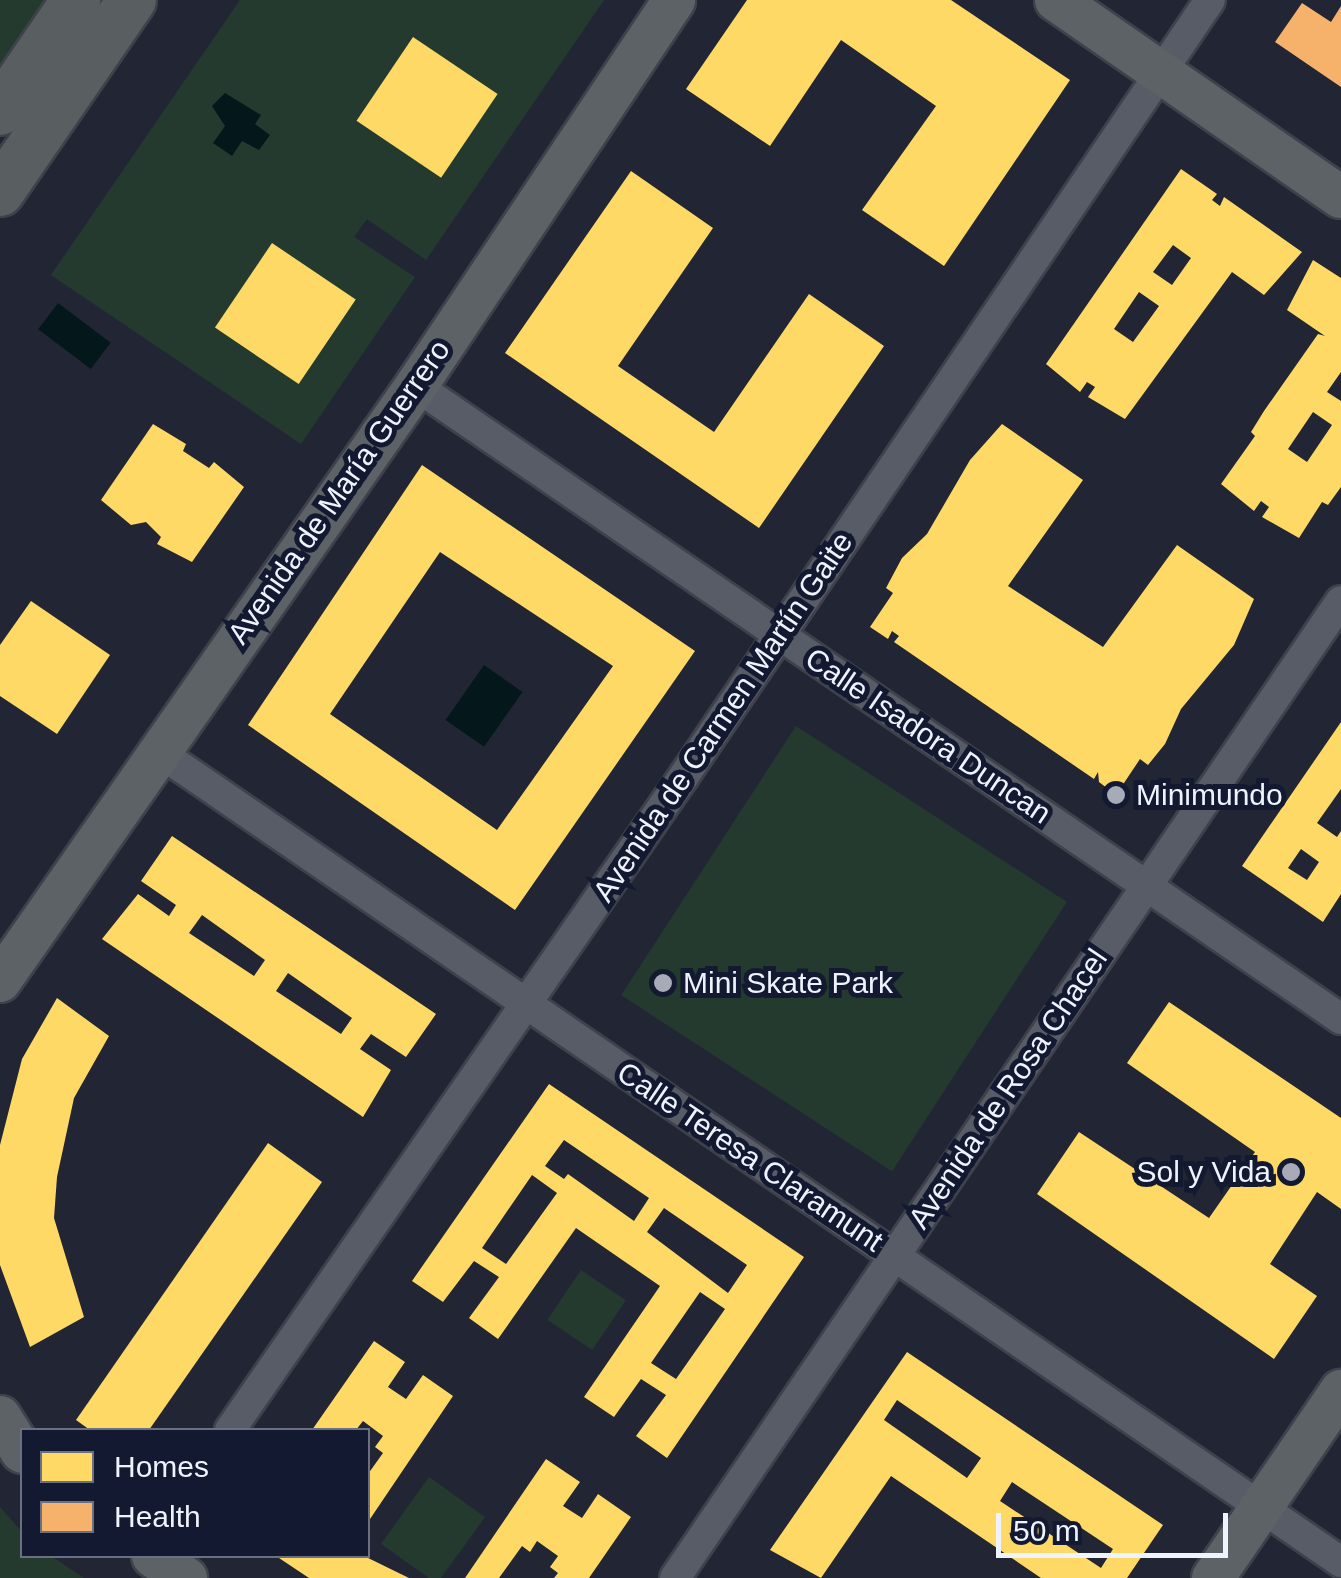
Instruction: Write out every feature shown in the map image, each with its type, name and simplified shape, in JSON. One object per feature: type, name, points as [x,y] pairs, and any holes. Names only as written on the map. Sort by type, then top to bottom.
[{"type":"main road","points":[[0,110],[76,0]]},
{"type":"main road","points":[[0,192],[132,0]]},
{"type":"street","name":"Avenida de María Guerrero","points":[[0,981],[416,386],[674,0]]},
{"type":"street","points":[[1056,0],[1341,196]]},
{"type":"street","name":"Avenida de Carmen Martín Gaite","points":[[231,1428],[780,635],[1210,0]]},
{"type":"street","name":"Calle Isadora Duncan","points":[[416,386],[1341,1019]]},
{"type":"street","name":"Avenida de Rosa Chacel","points":[[675,1578],[1341,601]]},
{"type":"street","name":"Calle Teresa Claramunt","points":[[160,752],[1341,1562]]},
{"type":"street","points":[[1213,1578],[1341,1391]]},
{"type":"street","points":[[0,1417],[20,1449]]},
{"type":"street","points":[[156,1558],[186,1578]]},
{"type":"green space","points":[[0,0],[46,0],[0,68]]},
{"type":"green space","points":[[240,0],[604,0],[426,260],[367,219],[354,237],[415,277],[301,444],[51,275]]},
{"type":"green space","points":[[796,726],[1067,902],[892,1171],[621,995]]},
{"type":"green space","points":[[581,1270],[626,1300],[592,1350],[547,1320]]},
{"type":"green space","points":[[429,1477],[485,1517],[441,1578],[429,1578],[381,1544]]},
{"type":"green space","points":[[0,1507],[20,1530],[20,1558],[54,1558],[84,1578],[0,1578]]},
{"type":"shaded area","points":[[225,93],[261,115],[255,124],[270,135],[259,150],[242,141],[232,156],[213,143],[225,126],[212,106]]},
{"type":"shaded area","points":[[58,303],[111,343],[91,369],[38,329]]},
{"type":"shaded area","points":[[484,665],[523,692],[484,747],[446,720]]},
{"type":"building: Homes","points":[[747,0],[951,0],[1070,80],[944,266],[862,210],[936,106],[841,40],[770,146],[686,89]]},
{"type":"building: Homes","points":[[413,37],[498,94],[441,178],[357,121]]},
{"type":"building: Homes","points":[[1181,169],[1217,194],[1212,200],[1220,206],[1224,197],[1302,252],[1264,295],[1232,272],[1125,419],[1088,397],[1095,387],[1087,382],[1080,392],[1046,364]],"holes":[[[1173,245],[1191,258],[1172,285],[1153,272]],[[1139,292],[1159,306],[1133,342],[1114,329]]]},
{"type":"building: Homes","points":[[631,171],[713,228],[618,366],[714,432],[809,294],[884,346],[759,528],[505,353]]},
{"type":"building: Homes","points":[[272,243],[356,299],[299,384],[215,328]]},
{"type":"building: Homes","points":[[1313,260],[1341,278],[1341,372],[1327,392],[1341,401],[1341,487],[1328,505],[1322,502],[1299,538],[1262,517],[1269,507],[1261,501],[1254,511],[1221,484],[1255,436],[1251,432],[1264,411],[1318,334],[1325,336],[1287,310]],"holes":[[[1313,412],[1332,425],[1307,462],[1288,449]]]},
{"type":"building: Homes","points":[[153,424],[186,444],[183,451],[209,468],[214,462],[244,487],[192,562],[157,544],[161,537],[146,522],[131,525],[101,500]]},
{"type":"building: Homes","points":[[1002,424],[1083,480],[1008,586],[1103,647],[1177,545],[1254,599],[1234,645],[1181,709],[1165,744],[1148,765],[1140,759],[1116,795],[1099,782],[1098,772],[1094,779],[894,642],[899,636],[892,631],[888,639],[870,627],[893,593],[886,588],[902,558],[927,534],[970,460]]},
{"type":"building: Homes","points":[[422,465],[695,651],[515,910],[248,725]],"holes":[[[440,552],[613,666],[497,830],[330,714]]]},
{"type":"building: Homes","points":[[31,601],[110,655],[57,734],[0,696],[0,645]]},
{"type":"building: Homes","points":[[1341,722],[1341,789],[1317,823],[1337,837],[1341,831],[1341,894],[1323,922],[1242,866]],"holes":[[[1301,849],[1319,862],[1307,880],[1288,868]]]},
{"type":"building: Homes","points":[[172,836],[436,1014],[406,1057],[371,1034],[360,1049],[391,1070],[363,1117],[102,939],[138,894],[169,916],[176,905],[141,881]],"holes":[[[202,915],[265,960],[254,976],[189,933]],[[288,973],[352,1018],[341,1034],[276,991]]]},
{"type":"building: Homes","points":[[57,998],[109,1036],[74,1098],[57,1177],[54,1218],[84,1317],[30,1347],[0,1265],[0,1145],[22,1059]]},
{"type":"building: Homes","name":"Sol y Vida","points":[[1169,1002],[1341,1118],[1341,1209],[1317,1192],[1270,1264],[1317,1296],[1274,1359],[1037,1194],[1079,1132],[1209,1218],[1255,1152],[1127,1063]]},
{"type":"building: Homes","points":[[549,1084],[804,1257],[667,1458],[636,1436],[666,1395],[641,1379],[614,1417],[584,1397],[660,1286],[576,1228],[498,1339],[469,1318],[499,1277],[474,1261],[443,1302],[412,1281]],"holes":[[[564,1140],[649,1198],[634,1221],[568,1174],[564,1179],[545,1166]],[[532,1175],[557,1193],[506,1264],[482,1248]],[[664,1208],[747,1265],[728,1293],[647,1232]],[[700,1292],[725,1309],[676,1379],[651,1363]]]},
{"type":"building: Homes","points":[[268,1143],[322,1182],[150,1428],[87,1428],[76,1420]]},
{"type":"building: Homes","points":[[374,1341],[405,1362],[388,1387],[406,1399],[423,1375],[453,1396],[370,1519],[370,1471],[383,1453],[375,1447],[383,1436],[363,1421],[358,1428],[313,1428]]},
{"type":"building: Homes","points":[[907,1352],[1163,1525],[1127,1578],[1041,1578],[891,1476],[821,1578],[770,1550]],"holes":[[[897,1400],[981,1458],[967,1478],[884,1420]],[[1012,1482],[1113,1549],[1101,1568],[1000,1501]]]},
{"type":"building: Homes","points":[[546,1459],[580,1482],[563,1506],[582,1518],[598,1494],[631,1517],[589,1578],[554,1578],[558,1573],[550,1567],[558,1556],[537,1541],[530,1552],[522,1546],[499,1578],[465,1578]]},
{"type":"building: Homes","points":[[279,1558],[368,1558],[409,1578],[309,1578]]},
{"type":"building: Health","points":[[1302,3],[1331,22],[1341,6],[1341,87],[1275,42]]},
{"type":"place","name":"Minimundo","points":[[1116,795]]},
{"type":"place","name":"Mini Skate Park","points":[[663,983]]},
{"type":"place","name":"Sol y Vida","points":[[1291,1172]]}]
